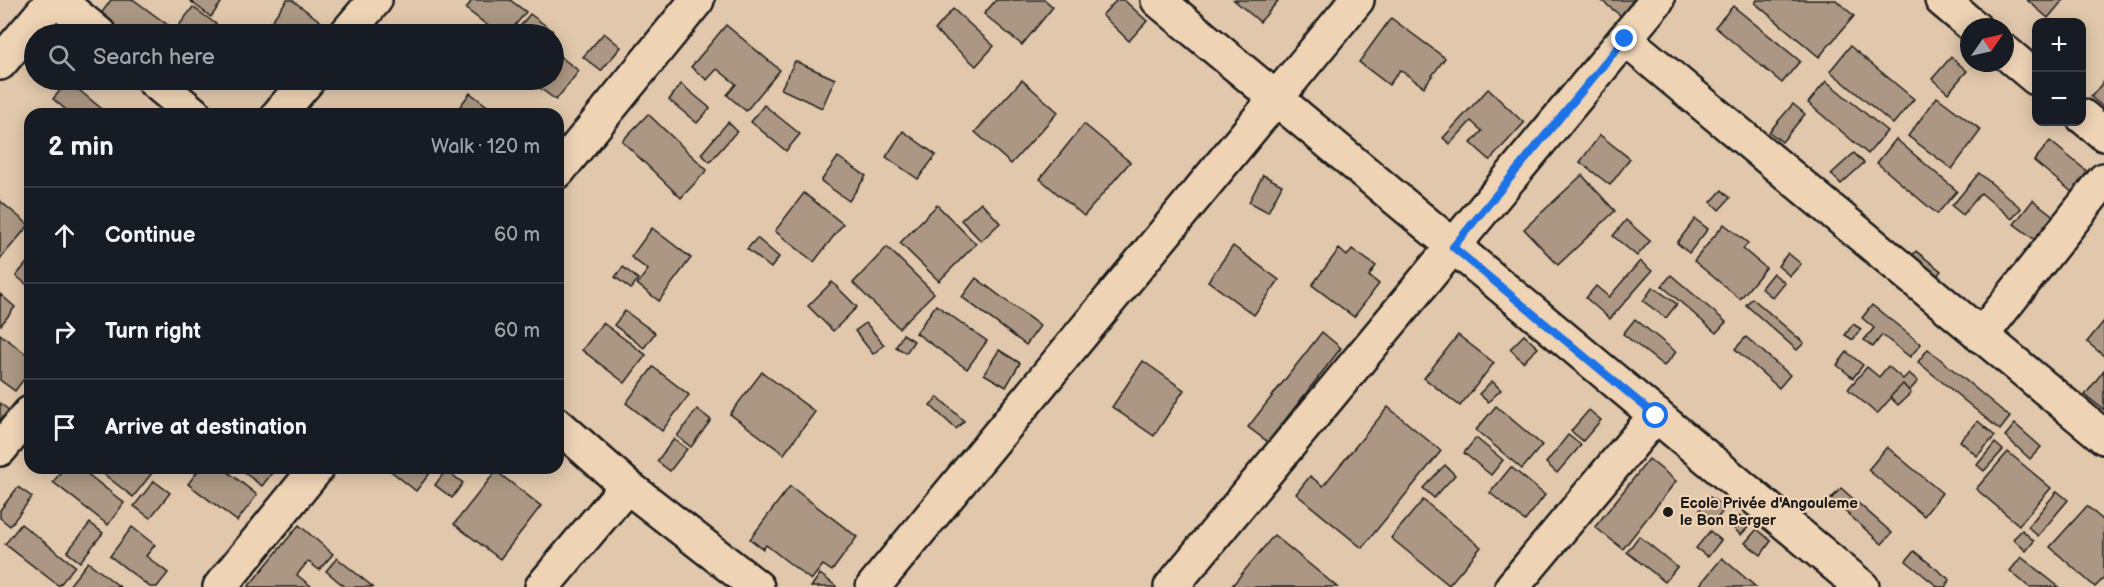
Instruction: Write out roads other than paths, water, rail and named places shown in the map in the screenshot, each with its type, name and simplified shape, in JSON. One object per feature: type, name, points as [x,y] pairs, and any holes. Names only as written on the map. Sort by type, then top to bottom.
[{"type":"street","points":[[33,24],[53,0]]},
{"type":"street","points":[[58,0],[87,24]]},
{"type":"street","points":[[355,24],[375,0]]},
{"type":"street","points":[[564,164],[698,0]]},
{"type":"street","points":[[1158,0],[1656,416],[1840,580]]},
{"type":"street","points":[[873,587],[1358,0]]},
{"type":"street","points":[[1171,587],[1657,0]]},
{"type":"street","points":[[1942,0],[1963,18]]},
{"type":"street","points":[[0,63],[24,34]]},
{"type":"street","points":[[1625,39],[2104,437]]},
{"type":"street","points":[[2014,59],[2032,74]]},
{"type":"street","points":[[165,90],[187,108]]},
{"type":"street","points":[[284,108],[299,90]]},
{"type":"street","points":[[2086,119],[2104,135]]},
{"type":"street","points":[[1981,336],[2104,180]]},
{"type":"street","points":[[1512,587],[1656,416]]},
{"type":"street","points":[[0,449],[24,420]]},
{"type":"street","points":[[564,430],[627,486],[757,587]]},
{"type":"street","points":[[220,587],[311,474]]},
{"type":"street","points":[[542,587],[627,486]]},
{"type":"place","name":"Ecole Privée d'Angouleme le Bon Berger","points":[[1668,512]]}]
